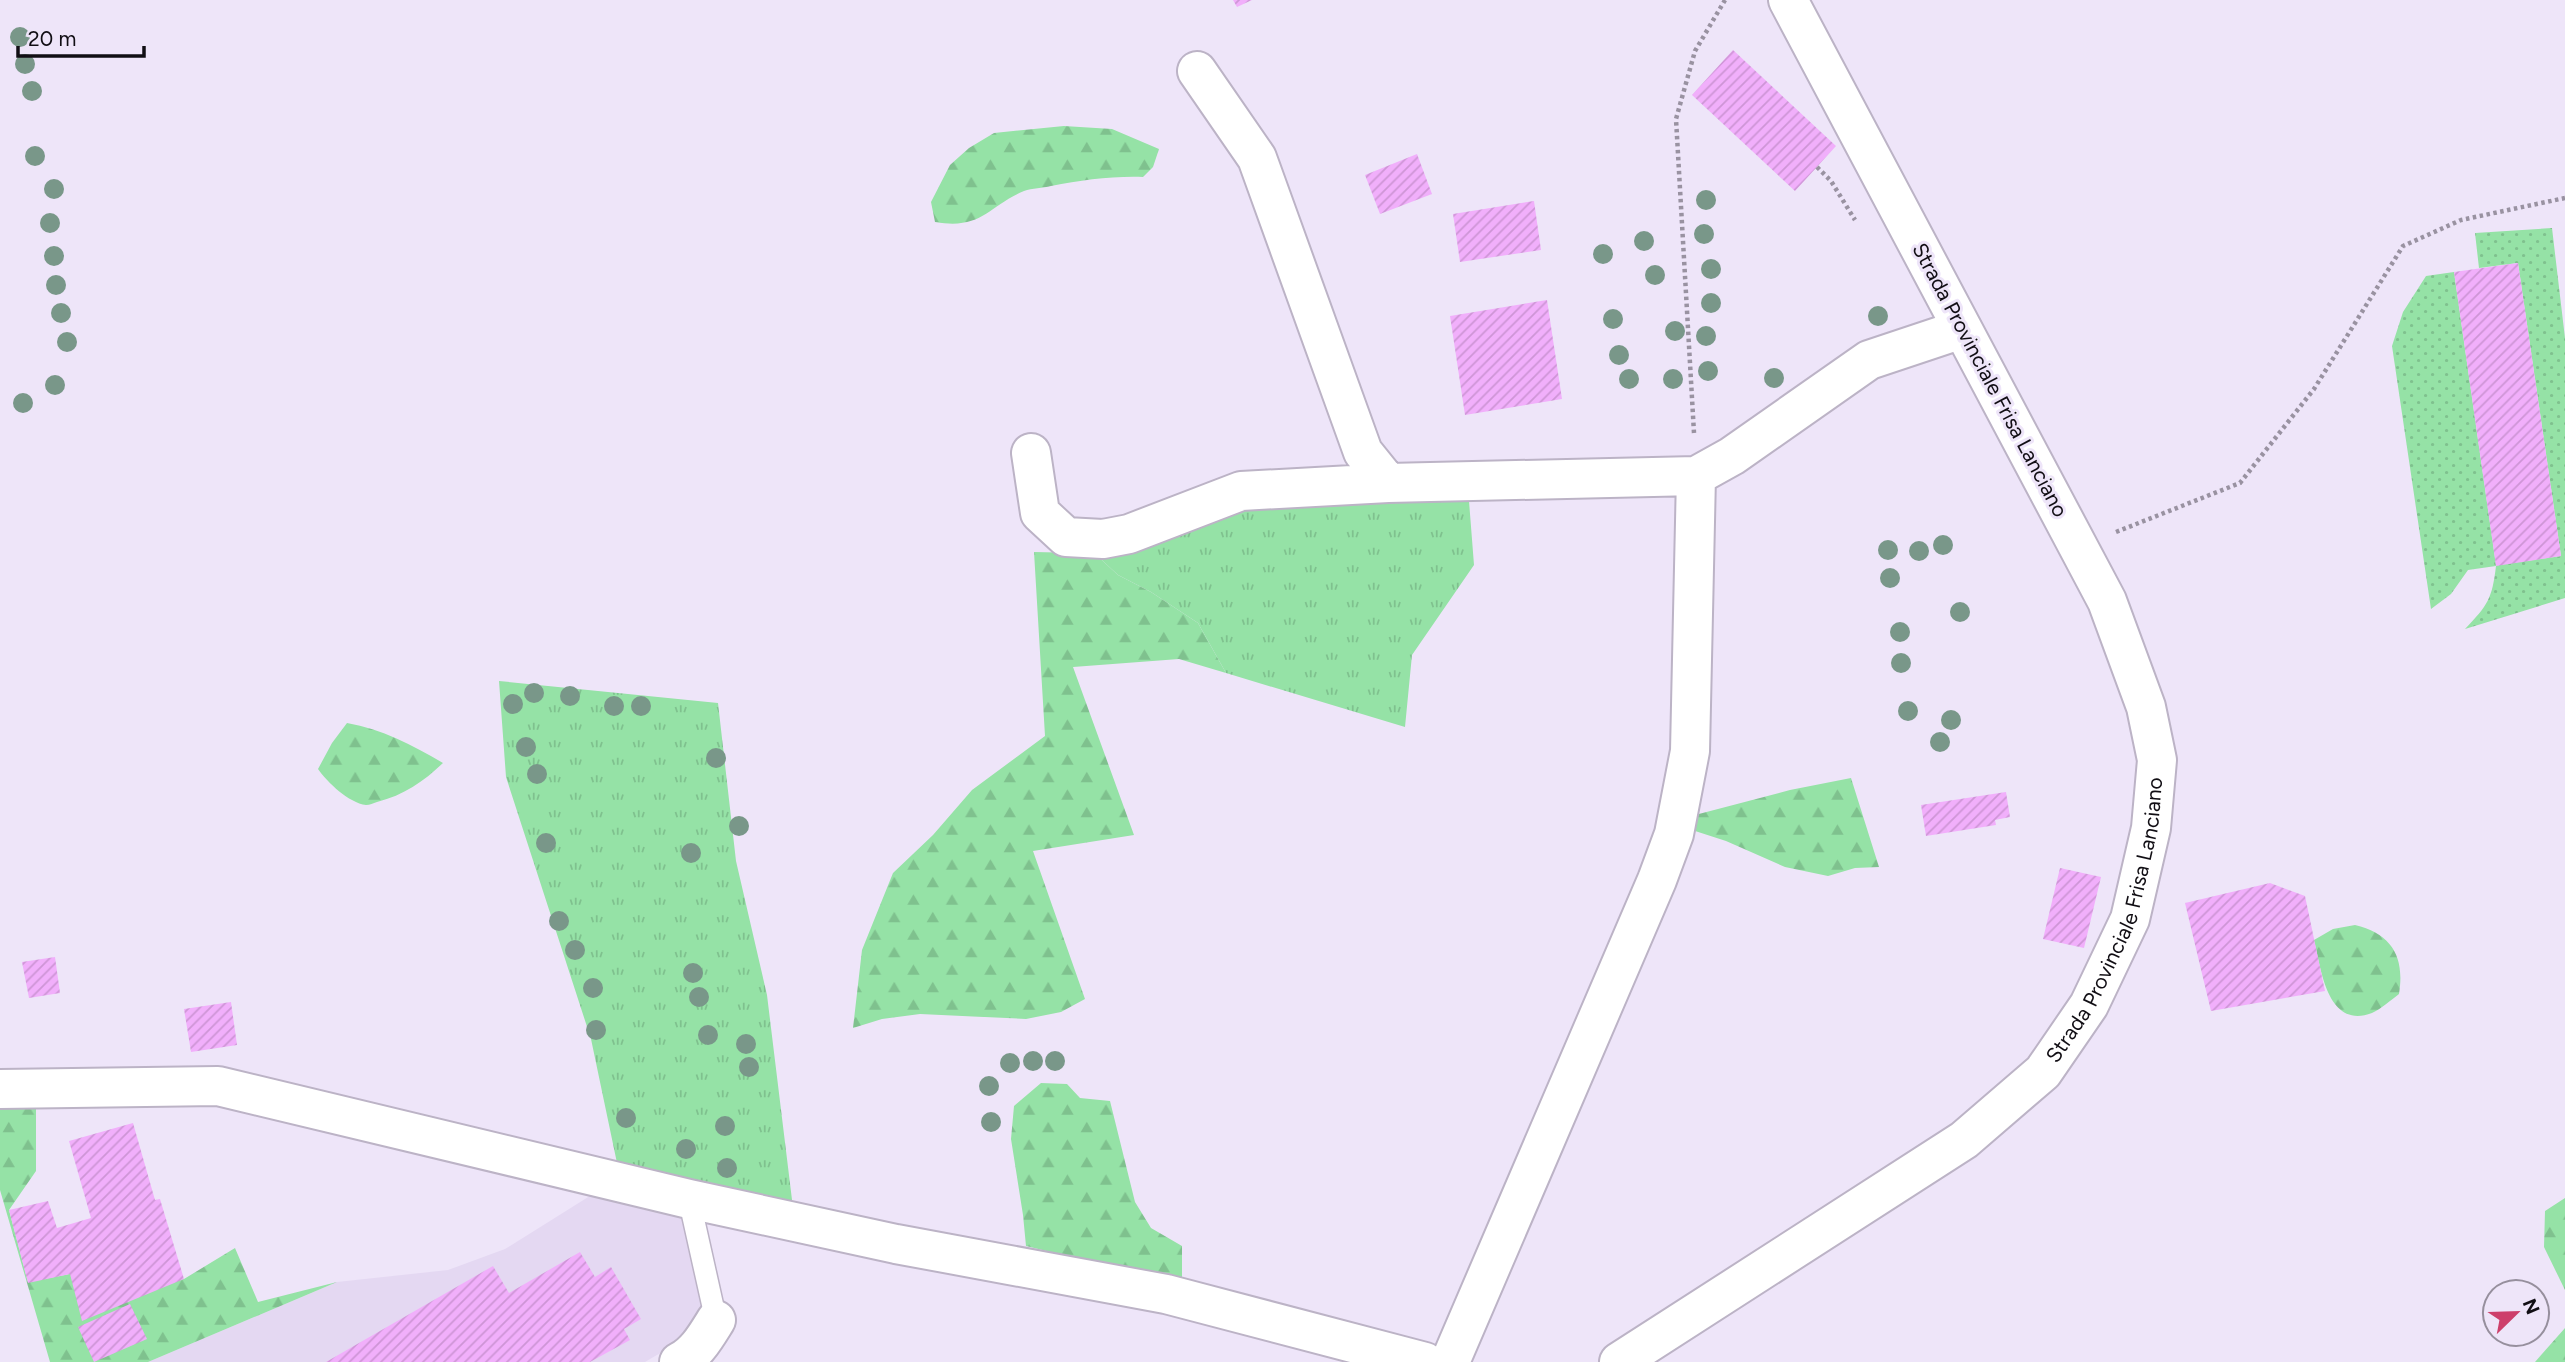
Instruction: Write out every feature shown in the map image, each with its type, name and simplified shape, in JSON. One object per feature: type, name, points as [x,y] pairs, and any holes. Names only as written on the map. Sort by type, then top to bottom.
[{"type":"street","name":"Strada Provinciale Frisa Lanciano","points":[[1619,1362],[1964,1140],[2043,1072],[2089,1005],[2130,919],[2151,828],[2157,760],[2147,707],[2107,601],[1788,0]]},
{"type":"street","points":[[1197,71],[1257,158],[1363,452],[1388,483]]},
{"type":"street","points":[[1031,453],[1040,513],[1066,537],[1103,540],[1129,534],[1241,491],[1388,483],[1696,476],[1732,456],[1869,360],[1962,329]]},
{"type":"street","points":[[1450,1362],[1657,880],[1674,834],[1690,751],[1696,476]]},
{"type":"street","points":[[0,1089],[218,1086],[689,1199],[896,1244],[1166,1294],[1425,1362]]},
{"type":"street","points":[[679,1362],[686,1359],[704,1339],[716,1320]]},
{"type":"lane","points":[[689,1199],[716,1320]]},
{"type":"path","points":[[1696,476],[1676,119],[1695,51],[1725,0]]},
{"type":"path","points":[[2079,547],[2240,483],[2314,389],[2403,246],[2461,220],[2565,198]]},
{"type":"shaded area","points":[[601,1189],[680,1210],[708,1325],[645,1362],[148,1362],[337,1282],[448,1270],[505,1249]]},
{"type":"green space","points":[[1064,126],[1112,129],[1159,149],[1153,167],[1143,177],[1097,179],[1027,190],[974,220],[951,224],[935,222],[931,202],[950,165],[969,148],[994,133]]},
{"type":"green space","points":[[2552,228],[2565,338],[2565,598],[2465,629],[2488,601],[2496,566],[2468,570],[2451,594],[2431,609],[2392,346],[2403,312],[2426,276],[2454,272],[2496,565],[2561,556],[2518,263],[2479,268],[2475,233]]},
{"type":"green space","points":[[1375,490],[1469,501],[1474,565],[1412,655],[1405,727],[1226,673],[1198,623],[1151,592],[1118,575],[1092,551],[1260,495]]},
{"type":"green space","points":[[1092,551],[1118,575],[1151,592],[1198,623],[1226,673],[1179,659],[1073,667],[1134,835],[1033,851],[1085,999],[1061,1012],[1026,1019],[920,1014],[882,1019],[853,1028],[862,950],[893,873],[933,835],[972,790],[1045,736],[1034,552]]},
{"type":"green space","points":[[499,681],[718,703],[736,861],[767,995],[793,1208],[617,1163],[591,1039],[506,777]]},
{"type":"green space","points":[[347,723],[396,738],[443,763],[404,792],[369,805],[359,803],[339,791],[318,769]]},
{"type":"green space","points":[[1851,778],[1879,867],[1855,868],[1828,876],[1785,867],[1726,841],[1692,830],[1695,815],[1790,790]]},
{"type":"green space","points":[[2355,925],[2378,934],[2387,941],[2400,969],[2399,994],[2372,1013],[2357,1016],[2345,1013],[2329,993],[2314,940],[2333,929]]},
{"type":"green space","points":[[1041,1083],[1067,1084],[1080,1098],[1110,1101],[1135,1202],[1151,1228],[1182,1246],[1182,1284],[1026,1246],[1011,1139],[1014,1106]]},
{"type":"green space","points":[[0,1107],[36,1107],[36,1171],[9,1210],[28,1282],[70,1274],[184,1279],[235,1248],[258,1302],[337,1282],[148,1362],[50,1362],[0,1190]]},
{"type":"green space","points":[[2565,1198],[2565,1290],[2544,1247],[2545,1211]]},
{"type":"green space","points":[[2565,1328],[2565,1362],[2535,1362],[2547,1348],[2551,1348],[2551,1344]]},
{"type":"building","points":[[1233,0],[1252,0],[1237,7]]},
{"type":"building","points":[[1733,50],[1836,146],[1795,191],[1692,95]]},
{"type":"building","points":[[1417,154],[1432,194],[1380,214],[1365,175]]},
{"type":"building","points":[[1534,201],[1541,250],[1460,262],[1453,214]]},
{"type":"building","points":[[2518,263],[2561,556],[2496,566],[2454,272]]},
{"type":"building","points":[[1547,300],[1562,399],[1465,415],[1450,316]]},
{"type":"building","points":[[2006,792],[2010,817],[1995,820],[1996,825],[1926,836],[1921,805]]},
{"type":"building","points":[[2060,868],[2101,877],[2084,948],[2043,939]]},
{"type":"building","points":[[2270,883],[2305,896],[2325,991],[2211,1011],[2185,903]]},
{"type":"building","points":[[55,957],[60,993],[29,998],[22,962]]},
{"type":"building","points":[[231,1002],[237,1045],[191,1052],[184,1009]]},
{"type":"building","points":[[133,1123],[155,1200],[160,1199],[184,1279],[82,1321],[70,1274],[28,1283],[9,1210],[48,1201],[57,1228],[91,1218],[69,1141]]},
{"type":"building","points":[[580,1252],[595,1277],[611,1267],[641,1319],[624,1329],[630,1340],[590,1362],[326,1362],[493,1266],[509,1293]]},
{"type":"building","points":[[130,1304],[147,1339],[94,1362],[78,1327]]}]
